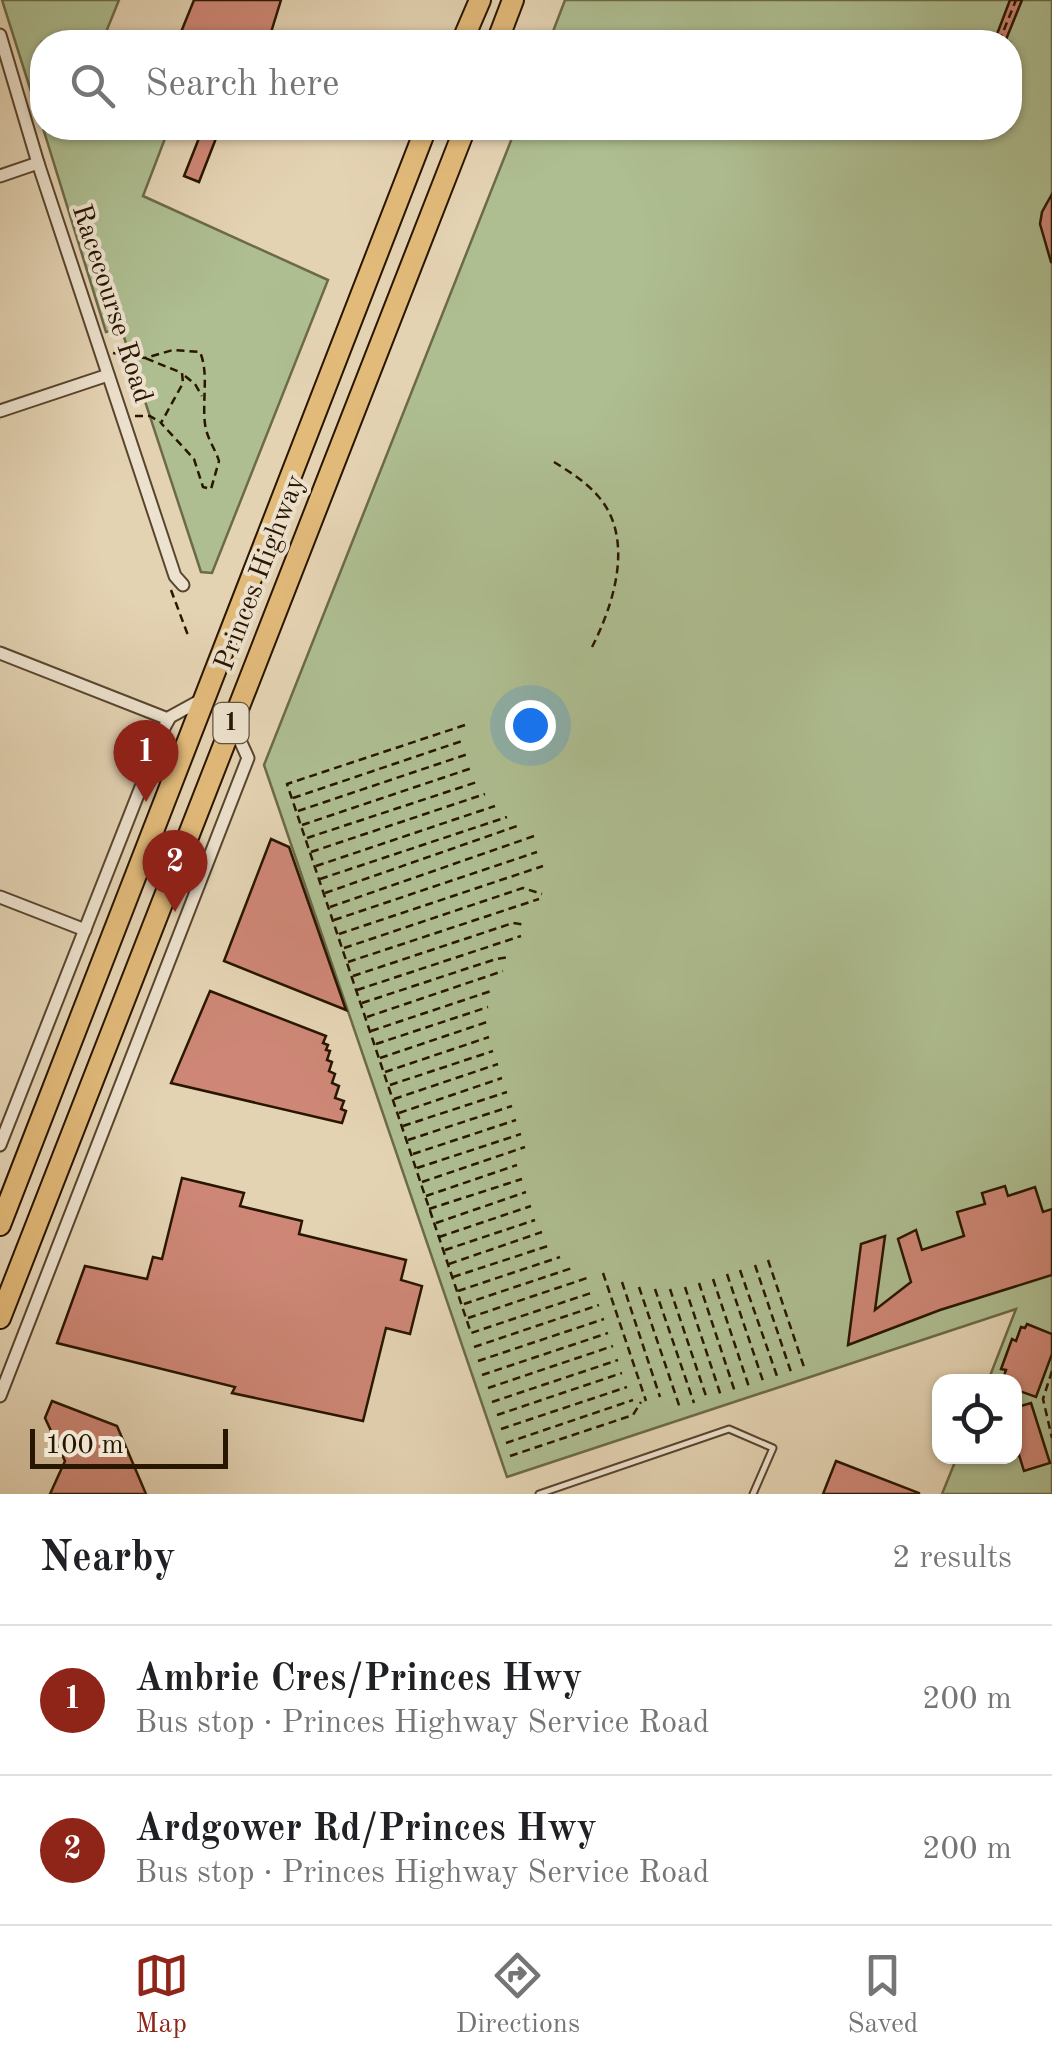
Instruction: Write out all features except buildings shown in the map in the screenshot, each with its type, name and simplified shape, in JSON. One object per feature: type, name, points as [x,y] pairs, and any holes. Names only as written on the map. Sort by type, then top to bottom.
[{"type":"highway","points":[[467,30],[480,0]]},
{"type":"highway","points":[[502,30],[513,0]]},
{"type":"highway","name":"Princes Highway","points":[[0,1224],[421,140]]},
{"type":"highway","name":"Princes Highway","points":[[0,1316],[8,1271],[231,722],[460,140]]},
{"type":"street","name":"Racecourse Road","points":[[0,36],[30,136]]},
{"type":"street","name":"Racecourse Road","points":[[31,140],[176,585]]},
{"type":"street","points":[[0,176],[38,163]]},
{"type":"street","points":[[0,411],[108,375]]},
{"type":"street","points":[[0,653],[168,719]]},
{"type":"street","points":[[0,1144],[168,719],[205,698]]},
{"type":"street","points":[[0,1396],[248,758],[231,722]]},
{"type":"street","points":[[0,898],[85,930]]},
{"type":"lane","points":[[539,1494],[729,1429],[772,1448],[753,1494]]},
{"type":"path","points":[[1004,30],[1016,0]]},
{"type":"path","points":[[122,416],[150,416],[161,423],[194,459],[203,486],[211,489],[220,462],[208,441],[202,397],[206,363],[200,352],[173,350],[145,358]]},
{"type":"path","points":[[100,353],[145,358],[182,373],[202,397]]},
{"type":"path","points":[[161,423],[183,383],[182,373]]},
{"type":"path","points":[[554,462],[599,497],[613,528],[616,588],[592,647]]},
{"type":"path","points":[[176,585],[189,638]]},
{"type":"path","points":[[465,725],[287,784],[471,1333],[594,1292]]},
{"type":"path","points":[[292,798],[465,740]]},
{"type":"path","points":[[296,812],[468,754]]},
{"type":"path","points":[[301,825],[472,768]]},
{"type":"path","points":[[305,839],[477,782]]},
{"type":"path","points":[[310,852],[485,794]]},
{"type":"path","points":[[314,866],[495,806]]},
{"type":"path","points":[[319,880],[508,817]]},
{"type":"path","points":[[324,894],[520,825]]},
{"type":"path","points":[[328,907],[537,835]]},
{"type":"path","points":[[333,921],[538,852]]},
{"type":"path","points":[[337,934],[543,866]]},
{"type":"path","points":[[342,949],[523,888],[541,896],[347,963]]},
{"type":"path","points":[[351,976],[513,923],[526,925]]},
{"type":"path","points":[[356,990],[521,936]]},
{"type":"path","points":[[360,1004],[496,958],[510,957]]},
{"type":"path","points":[[365,1018],[503,972]]},
{"type":"path","points":[[370,1031],[494,990]]},
{"type":"path","points":[[374,1045],[488,1007]]},
{"type":"path","points":[[379,1058],[487,1022]]},
{"type":"path","points":[[384,1072],[489,1037]]},
{"type":"path","points":[[388,1086],[493,1051]]},
{"type":"path","points":[[393,1100],[498,1064]]},
{"type":"path","points":[[397,1113],[502,1078]]},
{"type":"path","points":[[402,1126],[507,1092]]},
{"type":"path","points":[[407,1141],[512,1106]]},
{"type":"path","points":[[411,1155],[516,1120]]},
{"type":"path","points":[[416,1169],[521,1134]]},
{"type":"path","points":[[420,1182],[526,1147]]},
{"type":"path","points":[[425,1196],[517,1165]]},
{"type":"path","points":[[430,1209],[522,1178]]},
{"type":"path","points":[[434,1223],[526,1192]]},
{"type":"path","points":[[439,1237],[531,1206]]},
{"type":"path","points":[[444,1250],[535,1220]]},
{"type":"path","points":[[448,1264],[542,1232]]},
{"type":"path","points":[[452,1278],[551,1245]]},
{"type":"path","points":[[457,1291],[560,1257]]},
{"type":"path","points":[[768,1260],[805,1370]]},
{"type":"path","points":[[755,1265],[792,1375]]},
{"type":"path","points":[[462,1305],[572,1268]]},
{"type":"path","points":[[740,1270],[778,1379]]},
{"type":"path","points":[[510,1456],[633,1416],[643,1401],[603,1274]]},
{"type":"path","points":[[727,1274],[764,1384]]},
{"type":"path","points":[[466,1319],[590,1277]]},
{"type":"path","points":[[713,1279],[749,1387]]},
{"type":"path","points":[[622,1282],[660,1397]]},
{"type":"path","points":[[699,1284],[736,1392]]},
{"type":"path","points":[[639,1287],[680,1408]]},
{"type":"path","points":[[685,1287],[721,1396]]},
{"type":"path","points":[[670,1289],[707,1400]]},
{"type":"path","points":[[655,1290],[694,1403]]},
{"type":"path","points":[[474,1347],[599,1306]]},
{"type":"path","points":[[478,1361],[604,1319]]},
{"type":"path","points":[[482,1375],[608,1333]]},
{"type":"path","points":[[488,1388],[613,1346]]},
{"type":"path","points":[[492,1402],[618,1360]]},
{"type":"path","points":[[1052,1371],[1043,1399],[1052,1438]]},
{"type":"path","points":[[497,1416],[622,1374]]},
{"type":"path","points":[[501,1429],[627,1387]]},
{"type":"path","points":[[506,1443],[633,1400]]},
{"type":"green space","points":[[2,0],[119,0],[107,30],[30,30],[30,88]]},
{"type":"green space","points":[[565,0],[1052,0],[1052,1494],[942,1494],[954,1464],[1022,1464],[1022,1374],[991,1374],[1016,1309],[507,1477],[264,765],[511,140],[1022,140],[1022,30],[554,30]]},
{"type":"green space","points":[[47,140],[164,140],[143,196],[328,280],[212,573],[201,572],[121,328],[106,332]]},
{"type":"place","name":"Ambrie Cres/Princes Hwy","points":[[146,802]]},
{"type":"place","name":"Ardgower Rd/Princes Hwy","points":[[175,912]]}]
